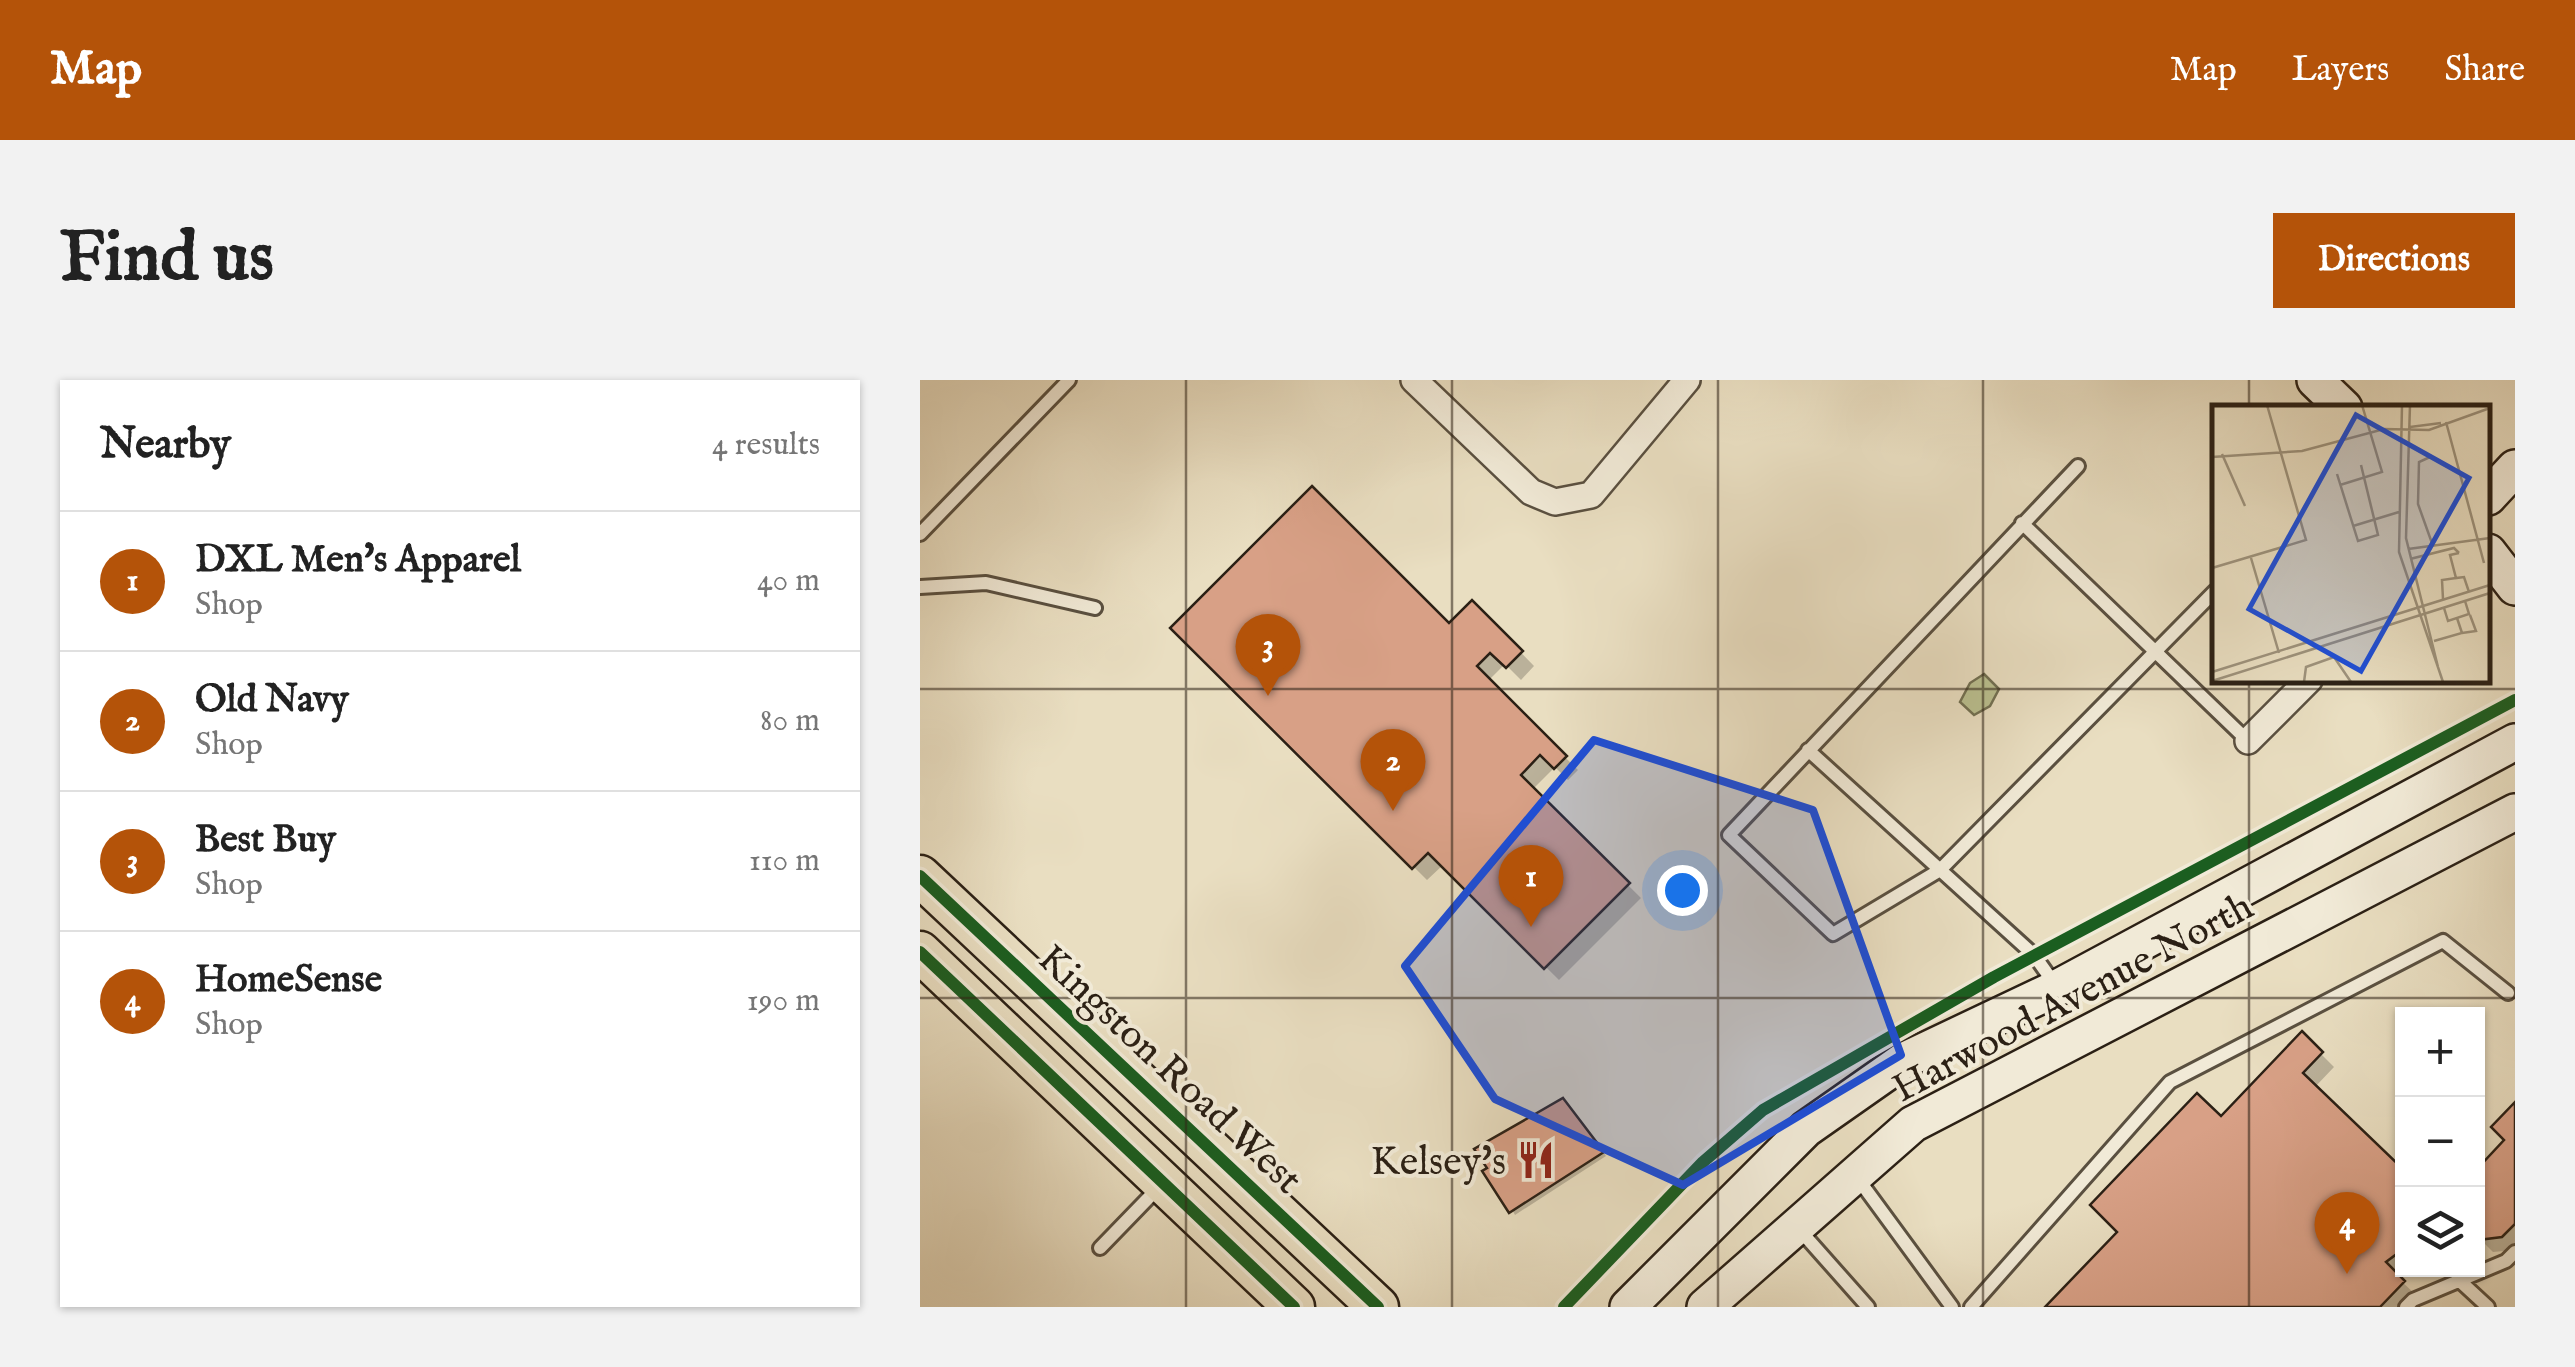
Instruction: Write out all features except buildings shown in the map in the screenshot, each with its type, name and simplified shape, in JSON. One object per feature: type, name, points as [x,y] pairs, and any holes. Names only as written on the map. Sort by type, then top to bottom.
[{"type":"main road","points":[[2315,380],[2341,405]]},
{"type":"main road","points":[[2490,496],[2515,468]]},
{"type":"main road","points":[[2490,555],[2515,587]]},
{"type":"main road","name":"Harwood Avenue North","points":[[1628,1307],[1806,1129],[1903,1061],[2057,988],[2515,742]]},
{"type":"main road","name":"Harwood Avenue North","points":[[1705,1307],[1912,1124],[2515,812]]},
{"type":"main road","name":"Kingston Road West","points":[[920,876],[1378,1307]]},
{"type":"main road","points":[[920,952],[1294,1307]]},
{"type":"street","points":[[1414,380],[1531,492],[1555,502],[1591,495],[1686,380]]},
{"type":"street","points":[[2248,741],[2307,682]]},
{"type":"lane","points":[[920,534],[1069,380]]},
{"type":"lane","points":[[2078,466],[1729,835],[1833,934],[1940,870],[2212,594]]},
{"type":"lane","points":[[2022,523],[2248,741]]},
{"type":"lane","points":[[920,587],[986,583],[1094,608]]},
{"type":"lane","points":[[1808,750],[2034,955],[2057,988]]},
{"type":"lane","points":[[1972,1307],[2170,1082],[2443,940],[2508,993]]},
{"type":"lane","points":[[1855,1174],[1952,1307]]},
{"type":"lane","points":[[1100,1248],[1163,1183]]},
{"type":"lane","points":[[1796,1226],[1868,1307]]},
{"type":"lane","points":[[2406,1307],[2413,1300],[2506,1261],[2515,1252]]},
{"type":"lane","points":[[2461,1282],[2488,1307]]},
{"type":"highlighted area","points":[[1594,740],[1813,810],[1901,1055],[1683,1185],[1495,1099],[1405,966]]},
{"type":"green space","points":[[1984,674],[1999,689],[1990,706],[1974,715],[1960,702],[1970,683]]},
{"type":"cycle path","points":[[1564,1307],[1703,1162],[1763,1110],[1994,977],[2515,700]]},
{"type":"cycle path","points":[[920,876],[1378,1307]]},
{"type":"cycle path","points":[[920,952],[1294,1307]]},
{"type":"place","name":"Best Buy","points":[[1268,696]]},
{"type":"place","name":"Old Navy","points":[[1393,811]]},
{"type":"place","name":"DXL Men's Apparel","points":[[1531,927]]},
{"type":"place","name":"Kelsey's","points":[[1536,1160]]},
{"type":"place","name":"HomeSense","points":[[2347,1274]]}]
